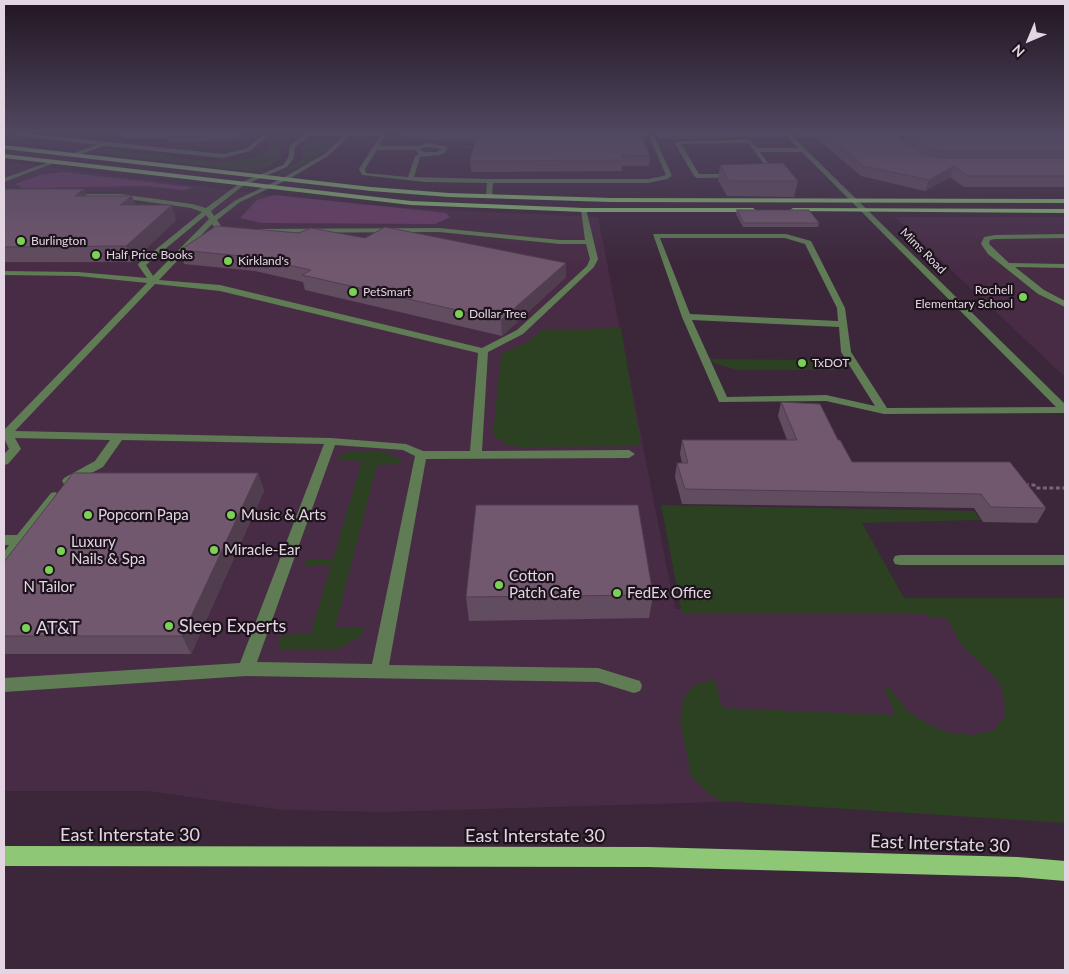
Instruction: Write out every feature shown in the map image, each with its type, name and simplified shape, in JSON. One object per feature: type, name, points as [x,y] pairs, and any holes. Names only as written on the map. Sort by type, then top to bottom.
[{"type":"main road","points":[[178,176],[411,203],[584,210],[758,210]]},
{"type":"main road","points":[[265,176],[380,189],[489,196],[611,200],[1065,200]]},
{"type":"main road","points":[[788,210],[1065,211]]},
{"type":"main road","name":"East Interstate 30","points":[[4,856],[648,857],[1018,867],[1065,871]]},
{"type":"street","points":[[153,282],[142,265],[242,184],[261,176]]},
{"type":"street","points":[[5,435],[212,220],[238,201],[289,176]]},
{"type":"street","points":[[387,176],[410,179],[490,181],[648,181],[668,176]]},
{"type":"street","name":"Mims Road","points":[[830,176],[1065,410]]},
{"type":"street","points":[[489,196],[490,181]]},
{"type":"street","points":[[59,195],[120,196],[192,206],[207,211],[212,220],[223,230],[240,231]]},
{"type":"street","points":[[4,273],[71,273],[242,292],[483,350],[520,332],[590,267],[594,259],[584,210]]},
{"type":"street","points":[[250,231],[456,230],[560,242],[589,242]]},
{"type":"street","points":[[884,411],[846,352],[841,308],[808,243],[786,236],[656,236],[686,317],[722,400],[826,398],[884,411],[1065,410]]},
{"type":"street","points":[[1065,236],[995,236],[987,239],[985,244],[1041,292],[1065,304]]},
{"type":"street","points":[[1008,265],[1065,266]]},
{"type":"street","points":[[686,317],[843,324]]},
{"type":"street","points":[[476,456],[483,350]]},
{"type":"street","points":[[5,435],[331,441],[406,447],[421,454],[476,456],[629,454]]},
{"type":"street","points":[[4,461],[14,449],[5,435]]},
{"type":"street","points":[[4,561],[66,483],[99,464],[119,436]]},
{"type":"street","points":[[246,669],[331,441]]},
{"type":"street","points":[[380,672],[421,454]]},
{"type":"street","points":[[4,540],[21,540]]},
{"type":"street","points":[[900,560],[1065,560]]},
{"type":"street","points":[[4,685],[246,669],[598,675],[634,686]]},
{"type":"path","points":[[1017,485],[1034,485],[1036,488],[1065,488]]},
{"type":"shaded area","points":[[4,176],[121,176],[328,202],[421,209],[598,217],[675,609],[972,610],[1065,771],[838,801],[721,802],[384,812],[283,810],[148,791],[4,791]]},
{"type":"shaded area","points":[[36,176],[101,176],[192,188],[182,190],[146,186],[23,188],[15,184]]},
{"type":"shaded area","points":[[275,195],[446,213],[450,217],[435,224],[262,223],[240,218],[257,200]]},
{"type":"shaded area","name":"Rochell Elementary School","points":[[895,217],[1065,217],[1065,377]]},
{"type":"green space","points":[[621,328],[641,446],[518,447],[507,445],[493,435],[501,354],[528,342],[542,330]]},
{"type":"green space","points":[[709,359],[828,360],[835,370],[737,370],[714,363]]},
{"type":"green space","points":[[350,451],[385,452],[399,459],[402,464],[377,465],[335,627],[366,628],[359,637],[340,648],[331,650],[280,649],[278,645],[281,637],[311,633],[331,566],[304,565],[305,561],[308,560],[333,560],[362,461],[338,460],[338,457]]},
{"type":"green space","points":[[661,505],[974,511],[981,520],[862,523],[904,598],[1065,598],[1065,823],[722,801],[710,795],[691,776],[680,721],[683,699],[694,685],[715,679],[722,708],[895,715],[885,688],[889,688],[909,712],[930,725],[950,733],[973,735],[994,730],[1005,716],[1004,696],[998,680],[962,646],[947,618],[933,618],[924,614],[682,614]]},
{"type":"building","points":[[726,176],[794,176],[798,181],[729,181]]},
{"type":"building","points":[[913,176],[935,176],[929,180]]},
{"type":"building","points":[[4,189],[84,189],[75,196],[132,196],[120,205],[172,205],[126,246],[4,247]]},
{"type":"building","points":[[737,210],[809,210],[819,223],[744,223]]},
{"type":"building","points":[[216,226],[299,233],[311,228],[365,238],[385,227],[566,263],[501,320],[302,275],[311,270],[252,257],[180,250]]},
{"type":"building","points":[[781,402],[820,404],[838,440],[840,440],[852,462],[1010,462],[1046,508],[991,507],[981,494],[685,489],[677,463],[688,463],[682,440],[797,440]]},
{"type":"building","points":[[73,473],[258,473],[182,636],[4,636],[4,562]]},
{"type":"building","points":[[476,505],[638,505],[653,595],[466,597]]},
{"type":"place","name":"Burlington","points":[[21,241]]},
{"type":"place","name":"Half Price Books","points":[[96,255]]},
{"type":"place","name":"Kirkland's","points":[[228,261]]},
{"type":"place","name":"PetSmart","points":[[353,292]]},
{"type":"place","name":"Rochell Elementary School","points":[[1023,297]]},
{"type":"place","name":"Dollar Tree","points":[[459,314]]},
{"type":"place","name":"TxDOT","points":[[802,363]]},
{"type":"place","name":"Popcorn Papa","points":[[88,515]]},
{"type":"place","name":"Music & Arts","points":[[231,515]]},
{"type":"place","name":"Miracle-Ear","points":[[214,550]]},
{"type":"place","name":"Luxury Nails & Spa","points":[[61,551]]},
{"type":"place","name":"N Tailor","points":[[49,570]]},
{"type":"place","name":"Cotton Patch Cafe","points":[[499,585]]},
{"type":"place","name":"FedEx Office","points":[[617,593]]},
{"type":"place","name":"Sleep Experts","points":[[169,626]]},
{"type":"place","name":"AT&T","points":[[26,628]]}]
